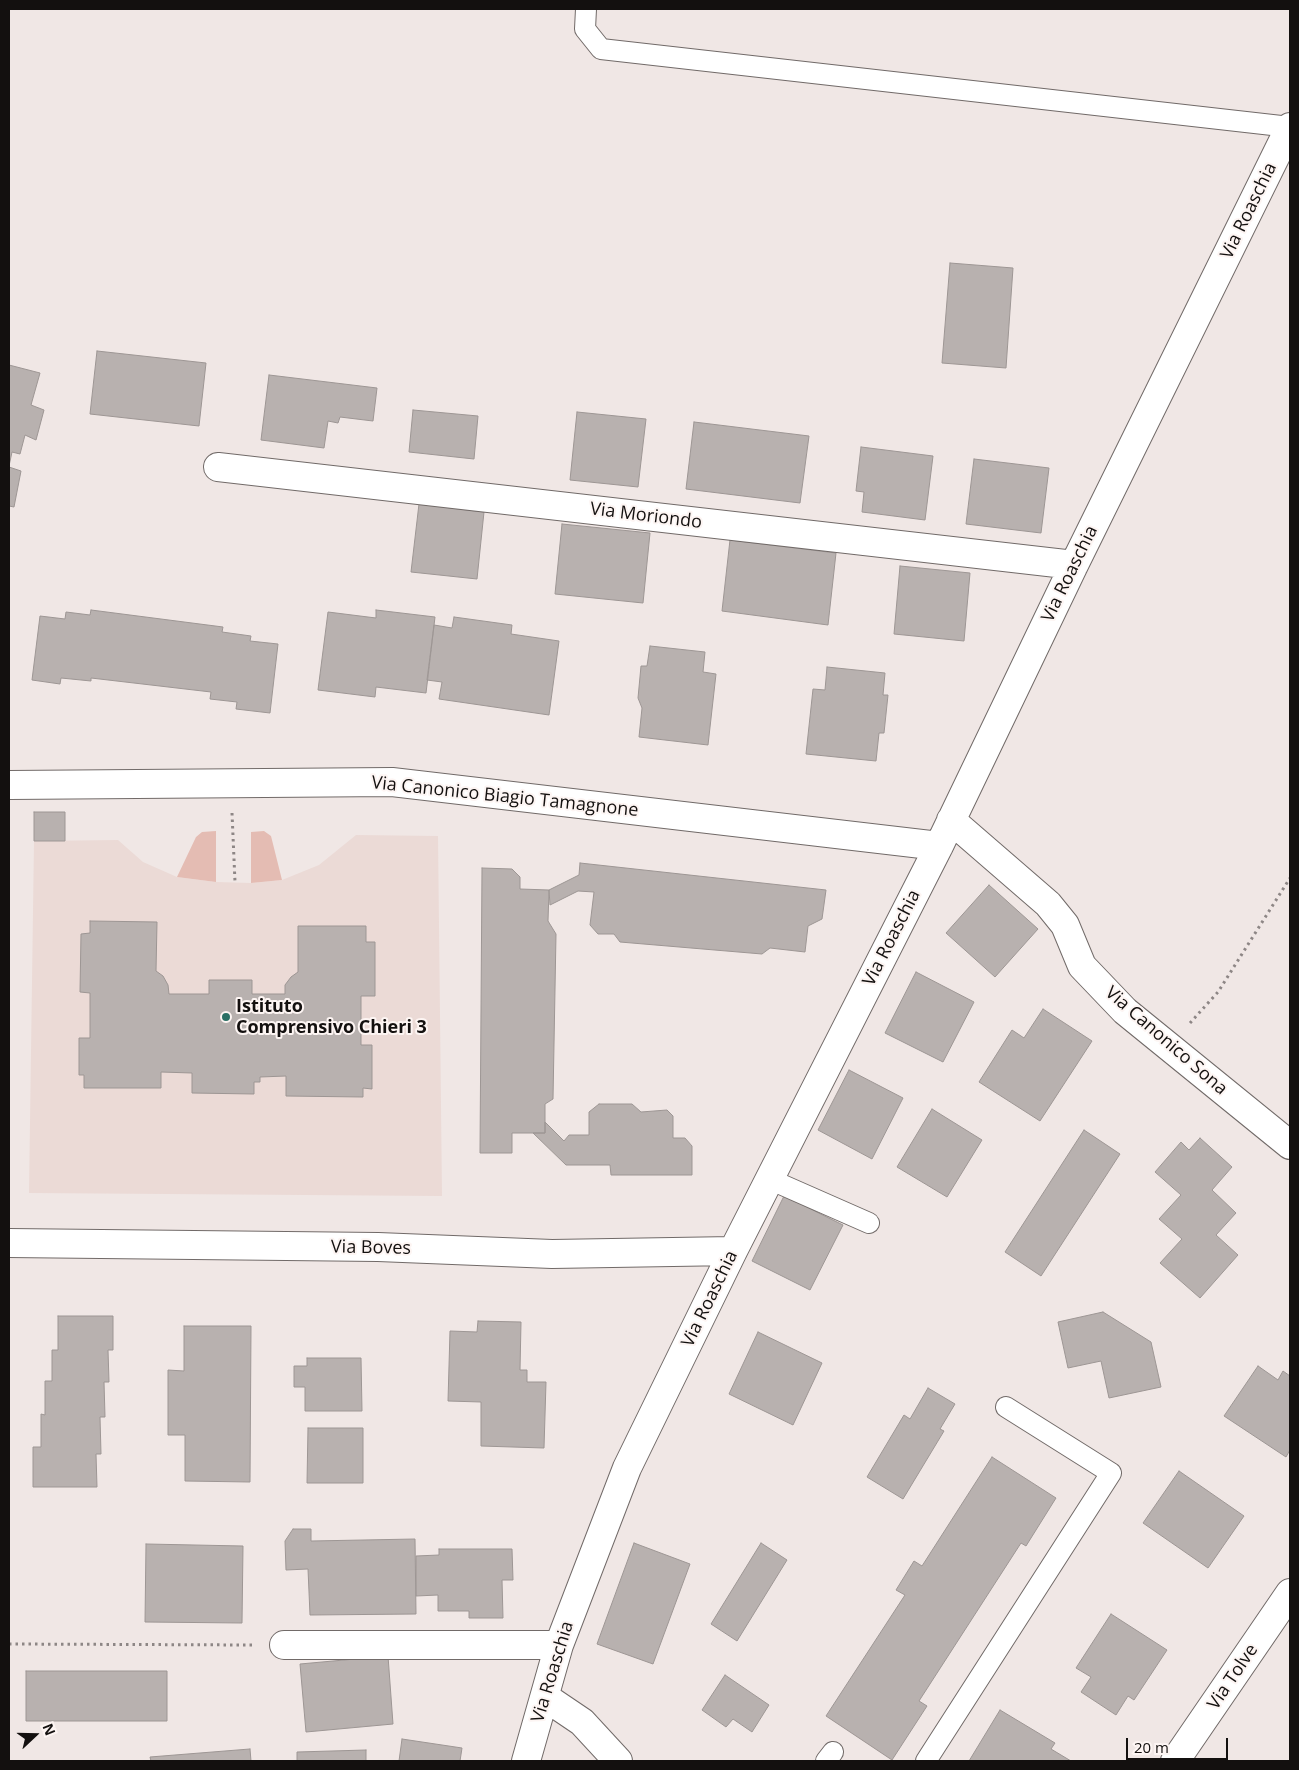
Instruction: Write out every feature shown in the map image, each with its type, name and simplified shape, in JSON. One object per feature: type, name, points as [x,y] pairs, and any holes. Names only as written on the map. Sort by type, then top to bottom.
[{"type":"street","name":"Via Roaschia","points":[[526,1761],[559,1645],[627,1468],[769,1179],[939,846],[1074,566],[1290,127]]},
{"type":"street","name":"Via Moriondo","points":[[218,467],[1074,566]]},
{"type":"street","name":"Via Canonico Biagio Tamagnone","points":[[9,785],[392,782],[939,846]]},
{"type":"street","name":"Via Canonico Sona","points":[[951,820],[1048,904],[1065,925],[1082,966],[1125,1011],[1290,1145]]},
{"type":"street","name":"Via Boves","points":[[9,1244],[378,1247],[552,1254],[733,1251]]},
{"type":"street","name":"Via Tolve","points":[[1175,1761],[1290,1593]]},
{"type":"street","points":[[284,1645],[559,1645]]},
{"type":"street","points":[[545,1697],[582,1722],[618,1761]]},
{"type":"lane","points":[[586,9],[585,28],[601,49],[1290,127]]},
{"type":"lane","points":[[769,1179],[870,1223]]},
{"type":"lane","points":[[926,1761],[1111,1474],[1006,1407]]},
{"type":"path","points":[[232,783],[234,882]]},
{"type":"path","points":[[1168,1046],[1218,992],[1290,878]]},
{"type":"path","points":[[9,1644],[284,1645]]},
{"type":"shaded area","points":[[216,831],[216,882],[177,877],[196,837],[202,832]]},
{"type":"shaded area","points":[[264,831],[271,836],[282,880],[251,883],[251,832]]},
{"type":"shaded area","points":[[356,835],[438,836],[442,1196],[29,1193],[34,841],[118,840],[143,862],[177,877],[216,882],[251,883],[282,880],[319,865]]},
{"type":"building","points":[[950,263],[1013,268],[1006,368],[942,363]]},
{"type":"building","points":[[97,351],[206,363],[199,426],[90,414]]},
{"type":"building","points":[[9,365],[40,373],[31,405],[44,410],[36,440],[25,435],[20,454],[12,452],[9,466]]},
{"type":"building","points":[[269,375],[377,388],[373,421],[340,417],[338,423],[328,421],[324,448],[261,440]]},
{"type":"building","points":[[413,410],[478,416],[474,459],[409,452]]},
{"type":"building","points":[[577,412],[646,419],[638,487],[570,480]]},
{"type":"building","points":[[694,422],[809,436],[800,503],[686,489]]},
{"type":"building","points":[[861,447],[933,456],[925,520],[862,512],[864,492],[856,491]]},
{"type":"building","points":[[974,459],[1049,468],[1041,533],[966,524]]},
{"type":"building","points":[[9,467],[21,471],[14,507],[9,506]]},
{"type":"building","points":[[419,504],[484,512],[477,579],[411,572]]},
{"type":"building","points":[[562,524],[650,533],[643,603],[555,594]]},
{"type":"building","points":[[730,540],[836,553],[828,625],[722,611]]},
{"type":"building","points":[[900,566],[970,573],[964,641],[894,634]]},
{"type":"building","points":[[91,610],[223,627],[222,632],[251,636],[250,641],[278,644],[270,713],[236,709],[237,702],[210,699],[211,692],[91,678],[91,681],[61,678],[60,684],[32,680],[40,616],[65,619],[66,612],[90,615]]},
{"type":"building","points":[[376,610],[435,617],[426,693],[376,687],[375,697],[318,690],[328,612],[376,618]]},
{"type":"building","points":[[454,617],[512,625],[511,634],[559,641],[549,715],[439,699],[442,682],[427,680],[434,625],[452,628]]},
{"type":"building","points":[[650,646],[705,652],[703,672],[716,674],[708,745],[639,737],[642,708],[638,698],[641,666],[647,666]]},
{"type":"building","points":[[827,667],[885,673],[883,695],[888,695],[884,733],[879,733],[876,761],[806,754],[813,689],[825,690]]},
{"type":"building","points":[[34,812],[65,812],[65,841],[34,841]]},
{"type":"building","points":[[580,863],[826,890],[822,919],[808,926],[805,952],[770,948],[762,954],[620,942],[614,934],[598,934],[590,925],[594,892],[578,891],[550,905],[549,890],[579,875]]},
{"type":"building","points":[[482,868],[512,869],[520,877],[520,889],[549,890],[548,921],[556,934],[553,1099],[545,1104],[545,1133],[512,1133],[512,1153],[480,1153]]},
{"type":"building","points":[[989,885],[1038,929],[995,977],[946,933]]},
{"type":"building","name":"Istituto Comprensivo Chieri 3","points":[[90,921],[157,922],[156,971],[163,976],[168,985],[169,994],[209,994],[209,980],[252,980],[252,994],[285,994],[285,985],[298,972],[298,926],[366,926],[366,942],[375,942],[375,996],[361,996],[361,1045],[372,1045],[372,1089],[363,1088],[363,1097],[286,1096],[286,1076],[260,1077],[260,1082],[254,1082],[254,1094],[192,1093],[192,1073],[161,1072],[161,1088],[84,1088],[84,1075],[79,1075],[79,1038],[90,1038],[90,993],[80,992],[81,934],[90,933]]},
{"type":"building","points":[[916,972],[974,1002],[943,1062],[885,1033]]},
{"type":"building","points":[[1043,1009],[1092,1041],[1040,1121],[979,1082],[1012,1030],[1024,1038]]},
{"type":"building","points":[[849,1070],[903,1098],[872,1159],[818,1130]]},
{"type":"building","points":[[599,1104],[632,1104],[641,1112],[667,1110],[673,1116],[673,1138],[685,1138],[692,1146],[692,1175],[611,1175],[610,1165],[566,1165],[533,1133],[545,1133],[545,1122],[564,1141],[569,1135],[589,1135],[589,1112]]},
{"type":"building","points":[[932,1109],[982,1140],[947,1197],[897,1167]]},
{"type":"building","points":[[1084,1130],[1120,1154],[1041,1276],[1005,1252]]},
{"type":"building","points":[[1200,1138],[1232,1167],[1212,1190],[1236,1213],[1216,1235],[1238,1255],[1200,1298],[1160,1263],[1182,1239],[1159,1219],[1181,1195],[1155,1172],[1181,1142],[1189,1150]]},
{"type":"building","points":[[784,1196],[843,1225],[810,1290],[752,1261]]},
{"type":"building","points":[[1103,1312],[1151,1342],[1161,1387],[1109,1398],[1101,1361],[1068,1368],[1058,1322]]},
{"type":"building","points":[[58,1316],[113,1316],[113,1350],[108,1350],[109,1382],[104,1382],[105,1417],[100,1417],[101,1454],[96,1454],[97,1487],[33,1487],[33,1447],[41,1447],[41,1414],[45,1415],[45,1381],[52,1381],[52,1350],[58,1350]]},
{"type":"building","points":[[478,1321],[521,1322],[520,1370],[527,1370],[527,1382],[546,1382],[544,1448],[481,1446],[481,1402],[448,1401],[450,1331],[477,1332]]},
{"type":"building","points":[[184,1326],[251,1326],[250,1482],[185,1481],[185,1435],[168,1435],[168,1370],[184,1371]]},
{"type":"building","points":[[758,1332],[822,1363],[793,1425],[729,1394]]},
{"type":"building","points":[[307,1358],[361,1358],[362,1411],[305,1411],[305,1387],[294,1387],[294,1366],[307,1366]]},
{"type":"building","points":[[1258,1366],[1278,1380],[1283,1371],[1290,1376],[1290,1450],[1286,1457],[1224,1416]]},
{"type":"building","points":[[928,1388],[955,1404],[940,1429],[944,1431],[903,1499],[867,1477],[904,1415],[910,1419]]},
{"type":"building","points":[[308,1428],[363,1428],[363,1483],[307,1483]]},
{"type":"building","points":[[992,1457],[1056,1498],[1026,1546],[1021,1543],[919,1701],[927,1706],[892,1760],[826,1716],[905,1595],[896,1590],[914,1561],[922,1566]]},
{"type":"building","points":[[1179,1471],[1244,1516],[1208,1568],[1143,1523]]},
{"type":"building","points":[[293,1529],[311,1529],[311,1541],[415,1539],[416,1614],[310,1615],[308,1569],[286,1570],[285,1541]]},
{"type":"building","points":[[634,1543],[690,1564],[653,1664],[597,1644]]},
{"type":"building","points":[[761,1543],[787,1560],[737,1641],[711,1624]]},
{"type":"building","points":[[146,1544],[243,1546],[242,1623],[145,1622]]},
{"type":"building","points":[[439,1549],[512,1549],[513,1580],[502,1580],[503,1618],[469,1618],[469,1611],[438,1611],[438,1595],[416,1596],[416,1556],[439,1555]]},
{"type":"building","points":[[1111,1614],[1167,1650],[1134,1700],[1128,1696],[1116,1715],[1081,1692],[1091,1677],[1076,1668]]},
{"type":"building","points":[[388,1656],[393,1724],[306,1732],[300,1664]]},
{"type":"building","points":[[26,1671],[167,1671],[167,1721],[26,1721]]},
{"type":"building","points":[[725,1675],[769,1705],[752,1732],[733,1719],[726,1727],[702,1710]]},
{"type":"building","points":[[1000,1710],[1055,1743],[1051,1749],[1071,1761],[969,1761]]},
{"type":"building","points":[[402,1739],[462,1748],[460,1761],[399,1761]]},
{"type":"building","points":[[250,1749],[251,1761],[151,1761],[150,1757]]},
{"type":"building","points":[[366,1750],[366,1761],[297,1761],[297,1752]]},
{"type":"place","name":"Istituto Comprensivo Chieri 3","points":[[226,1017]]}]
